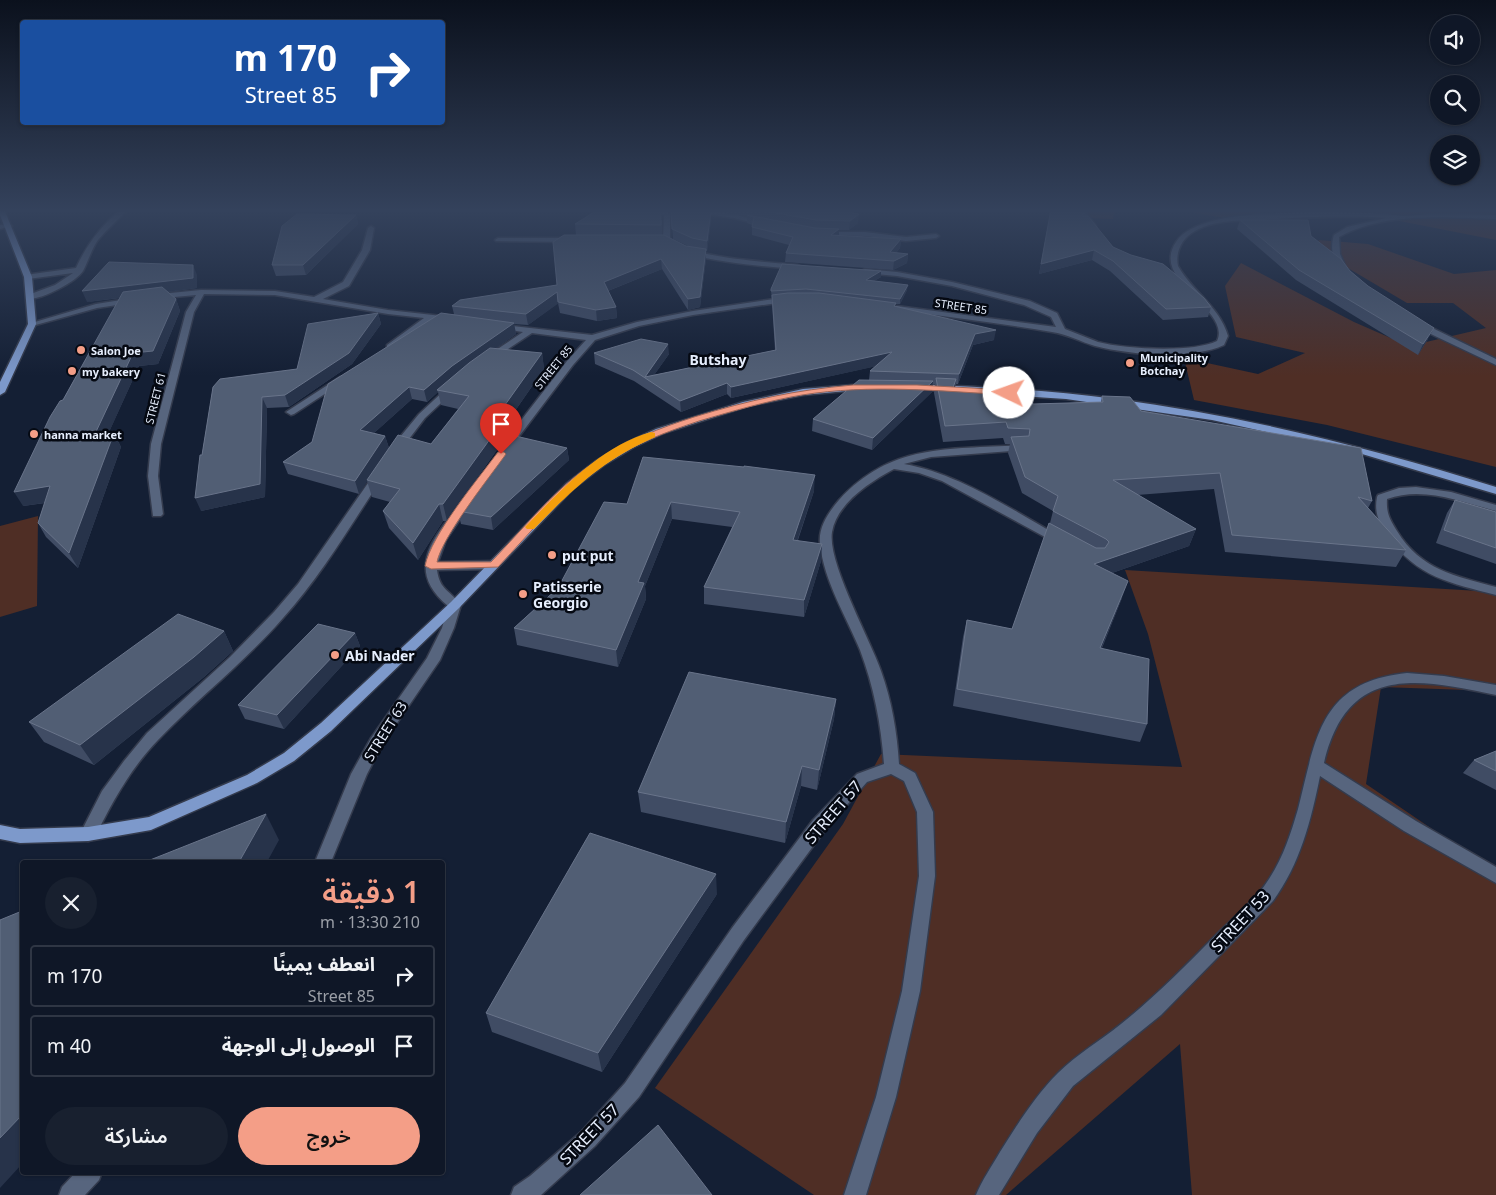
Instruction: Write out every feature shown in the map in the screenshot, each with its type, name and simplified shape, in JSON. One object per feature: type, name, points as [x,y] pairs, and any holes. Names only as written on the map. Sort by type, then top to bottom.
[{"type":"main road","points":[[0,392],[32,324],[31,297],[28,278],[23,265]]},
{"type":"main road","points":[[0,832],[20,836],[88,834],[152,823],[252,779],[289,757],[326,727],[455,605],[570,486],[600,462],[630,445],[688,421],[746,404],[803,392],[834,388],[879,387]]},
{"type":"main road","points":[[901,387],[1086,398],[1194,414],[1377,454],[1496,491]]},
{"type":"street","points":[[31,297],[65,282],[80,270],[82,265]]},
{"type":"street","points":[[317,299],[346,284],[357,265]]},
{"type":"street","points":[[776,265],[806,267]]},
{"type":"street","points":[[1174,265],[1179,275]]},
{"type":"street","points":[[1340,265],[1346,274]]},
{"type":"street","points":[[28,278],[80,270]]},
{"type":"street","points":[[856,271],[918,277],[1027,302],[1054,315],[1062,332]]},
{"type":"street","points":[[1171,273],[1179,275]]},
{"type":"street","name":"STREET 85","points":[[891,307],[1062,332],[1089,342],[1129,348],[1186,350],[1219,344],[1223,341],[1224,335],[1222,326],[1214,313],[1179,275]]},
{"type":"street","points":[[32,324],[119,302],[201,292],[275,293],[388,312],[462,321]]},
{"type":"street","name":"STREET 61","points":[[157,514],[153,476],[156,444],[182,337],[190,312],[201,292]]},
{"type":"street","points":[[490,325],[592,338],[646,322],[760,302],[795,299]]},
{"type":"street","points":[[382,352],[433,316]]},
{"type":"street","points":[[1411,321],[1496,362]]},
{"type":"street","points":[[480,366],[529,331]]},
{"type":"street","name":"STREET 85","points":[[501,454],[570,362],[592,338]]},
{"type":"street","points":[[291,412],[345,377]]},
{"type":"street","points":[[88,834],[108,795],[152,737],[235,660],[279,614],[302,587],[386,463],[422,416],[432,404],[459,382]]},
{"type":"street","points":[[855,1195],[886,1097],[911,991],[927,876],[925,812],[910,777],[892,767],[890,734],[880,691],[867,651],[833,572],[826,547],[826,533],[833,515],[847,498],[891,465],[918,456],[1020,448]]},
{"type":"street","points":[[891,465],[920,470],[946,479],[1071,547]]},
{"type":"street","points":[[1496,508],[1448,495],[1422,491],[1402,491],[1382,497],[1380,513],[1410,559],[1439,576],[1496,591]]},
{"type":"street","points":[[455,605],[443,597],[435,588],[430,577],[431,566],[437,548],[473,493]]},
{"type":"street","points":[[431,566],[494,565]]},
{"type":"street","name":"STREET 63","points":[[324,860],[359,774],[376,742],[432,660],[448,628],[455,605]]},
{"type":"street","name":"STREET 53","points":[[987,1195],[1023,1136],[1060,1086],[1130,1028],[1181,982],[1267,896],[1288,860],[1306,808],[1323,736],[1342,706],[1359,691],[1383,682],[1408,678],[1442,679],[1496,690]]},
{"type":"street","points":[[1315,765],[1410,826],[1496,876]]},
{"type":"street","name":"STREET 57","points":[[522,1195],[538,1184],[588,1139],[632,1090],[738,934],[819,825],[862,778],[892,767]]},
{"type":"street","points":[[70,1195],[88,1175]]},
{"type":"shaded area","points":[[1240,265],[1244,265],[1354,322],[1409,346],[1486,328],[1453,303],[1407,303],[1342,265],[1428,265],[1454,274],[1496,270],[1496,467],[1327,425],[1194,400],[1184,358],[1258,374],[1305,353],[1236,337],[1225,286]]},
{"type":"shaded area","points":[[38,516],[37,606],[0,617],[0,526]]},
{"type":"shaded area","points":[[1125,570],[1496,592],[1496,691],[1381,687],[1366,784],[1438,833],[1496,883],[1496,1195],[1192,1195],[1180,1044],[1006,1195],[814,1195],[655,1088],[843,824],[881,754],[1182,767],[1148,634]]},
{"type":"building","points":[[106,265],[193,265],[193,278],[82,291]]},
{"type":"building","points":[[555,265],[647,265],[604,282],[616,307],[596,310],[558,302],[557,292],[526,314],[452,306],[460,300],[557,285]]},
{"type":"building","points":[[665,265],[704,265],[700,297],[688,299]]},
{"type":"building","points":[[782,265],[881,271],[866,280],[908,285],[900,299],[806,289],[771,291]]},
{"type":"building","points":[[1117,265],[1164,265],[1204,298],[1211,307],[1166,309]]},
{"type":"building","points":[[1293,265],[1345,265],[1368,286],[1434,328],[1423,344]]},
{"type":"building","points":[[162,287],[176,299],[153,351],[133,353],[94,436],[114,433],[69,553],[38,523],[50,486],[14,492],[50,417],[60,401],[63,400],[123,292]]},
{"type":"building","points":[[819,293],[896,303],[894,306],[996,330],[975,334],[959,374],[870,371],[892,352],[731,387],[727,383],[680,401],[633,370],[594,353],[641,339],[668,344],[645,377],[776,350],[772,295]]},
{"type":"building","points":[[378,313],[349,353],[285,395],[262,397],[260,484],[195,498],[200,455],[202,455],[213,387],[220,379],[297,369],[308,324]]},
{"type":"building","points":[[441,313],[514,323],[452,366],[424,390],[409,387],[360,430],[385,436],[355,481],[283,462],[312,442],[328,384]]},
{"type":"building","points":[[490,348],[542,353],[490,426],[498,428],[443,504],[439,504],[413,543],[383,511],[400,489],[367,480],[398,435],[431,444],[469,396],[437,390]]},
{"type":"building","points":[[936,378],[956,379],[952,391],[1028,394],[1033,404],[1103,402],[1102,396],[1130,397],[1141,411],[1361,448],[1372,501],[1358,497],[1406,550],[1232,535],[1220,473],[1113,480],[1196,529],[1094,564],[1128,581],[1100,648],[1149,659],[1147,724],[957,689],[967,620],[1012,629],[1049,523],[1096,548],[1105,548],[1109,542],[1053,511],[1058,496],[1025,477],[1011,437],[1029,436],[1030,429],[1008,428],[1006,422],[945,426]]},
{"type":"building","points":[[859,380],[933,381],[873,438],[813,419]]},
{"type":"building","points":[[511,435],[567,448],[491,517],[458,511]]},
{"type":"building","points":[[643,457],[744,466],[815,475],[793,540],[822,544],[804,600],[704,587],[740,512],[671,502],[638,582],[644,583],[616,650],[514,628],[558,588],[604,502],[627,504]]},
{"type":"building","points":[[1455,500],[1496,512],[1496,548],[1444,530]]},
{"type":"building","points":[[178,614],[224,631],[194,657],[80,745],[29,722]]},
{"type":"building","points":[[318,624],[355,633],[277,715],[238,705]]},
{"type":"building","points":[[689,672],[836,699],[819,770],[802,766],[786,822],[638,792]]},
{"type":"building","points":[[1496,751],[1496,771],[1474,760]]},
{"type":"building","points":[[266,814],[240,860],[150,860]]},
{"type":"building","points":[[590,833],[716,874],[598,1053],[486,1013]]},
{"type":"building","points":[[20,912],[20,1117],[0,1138],[0,920]]},
{"type":"building","points":[[658,1125],[712,1195],[580,1195]]},
{"type":"slow traffic","points":[[531,527],[570,486],[600,462],[651,435]]},
{"type":"place","name":"Salon Joe","points":[[81,350]]},
{"type":"place","name":"Municipality Botchay","points":[[1130,363]]},
{"type":"place","name":"my bakery","points":[[72,371]]},
{"type":"place","name":"hanna market","points":[[34,434]]},
{"type":"place","name":"put put","points":[[552,555]]},
{"type":"place","name":"Patisserie Georgio","points":[[523,594]]},
{"type":"place","name":"Abi Nader","points":[[335,655]]},
{"type":"district","name":"Butshay","points":[[718,359]]},
{"type":"route","points":[[501,454],[446,533],[433,556],[431,566],[494,565],[570,486],[600,462],[660,431],[688,421],[746,404],[803,392],[834,388],[917,387],[1009,393]]}]
